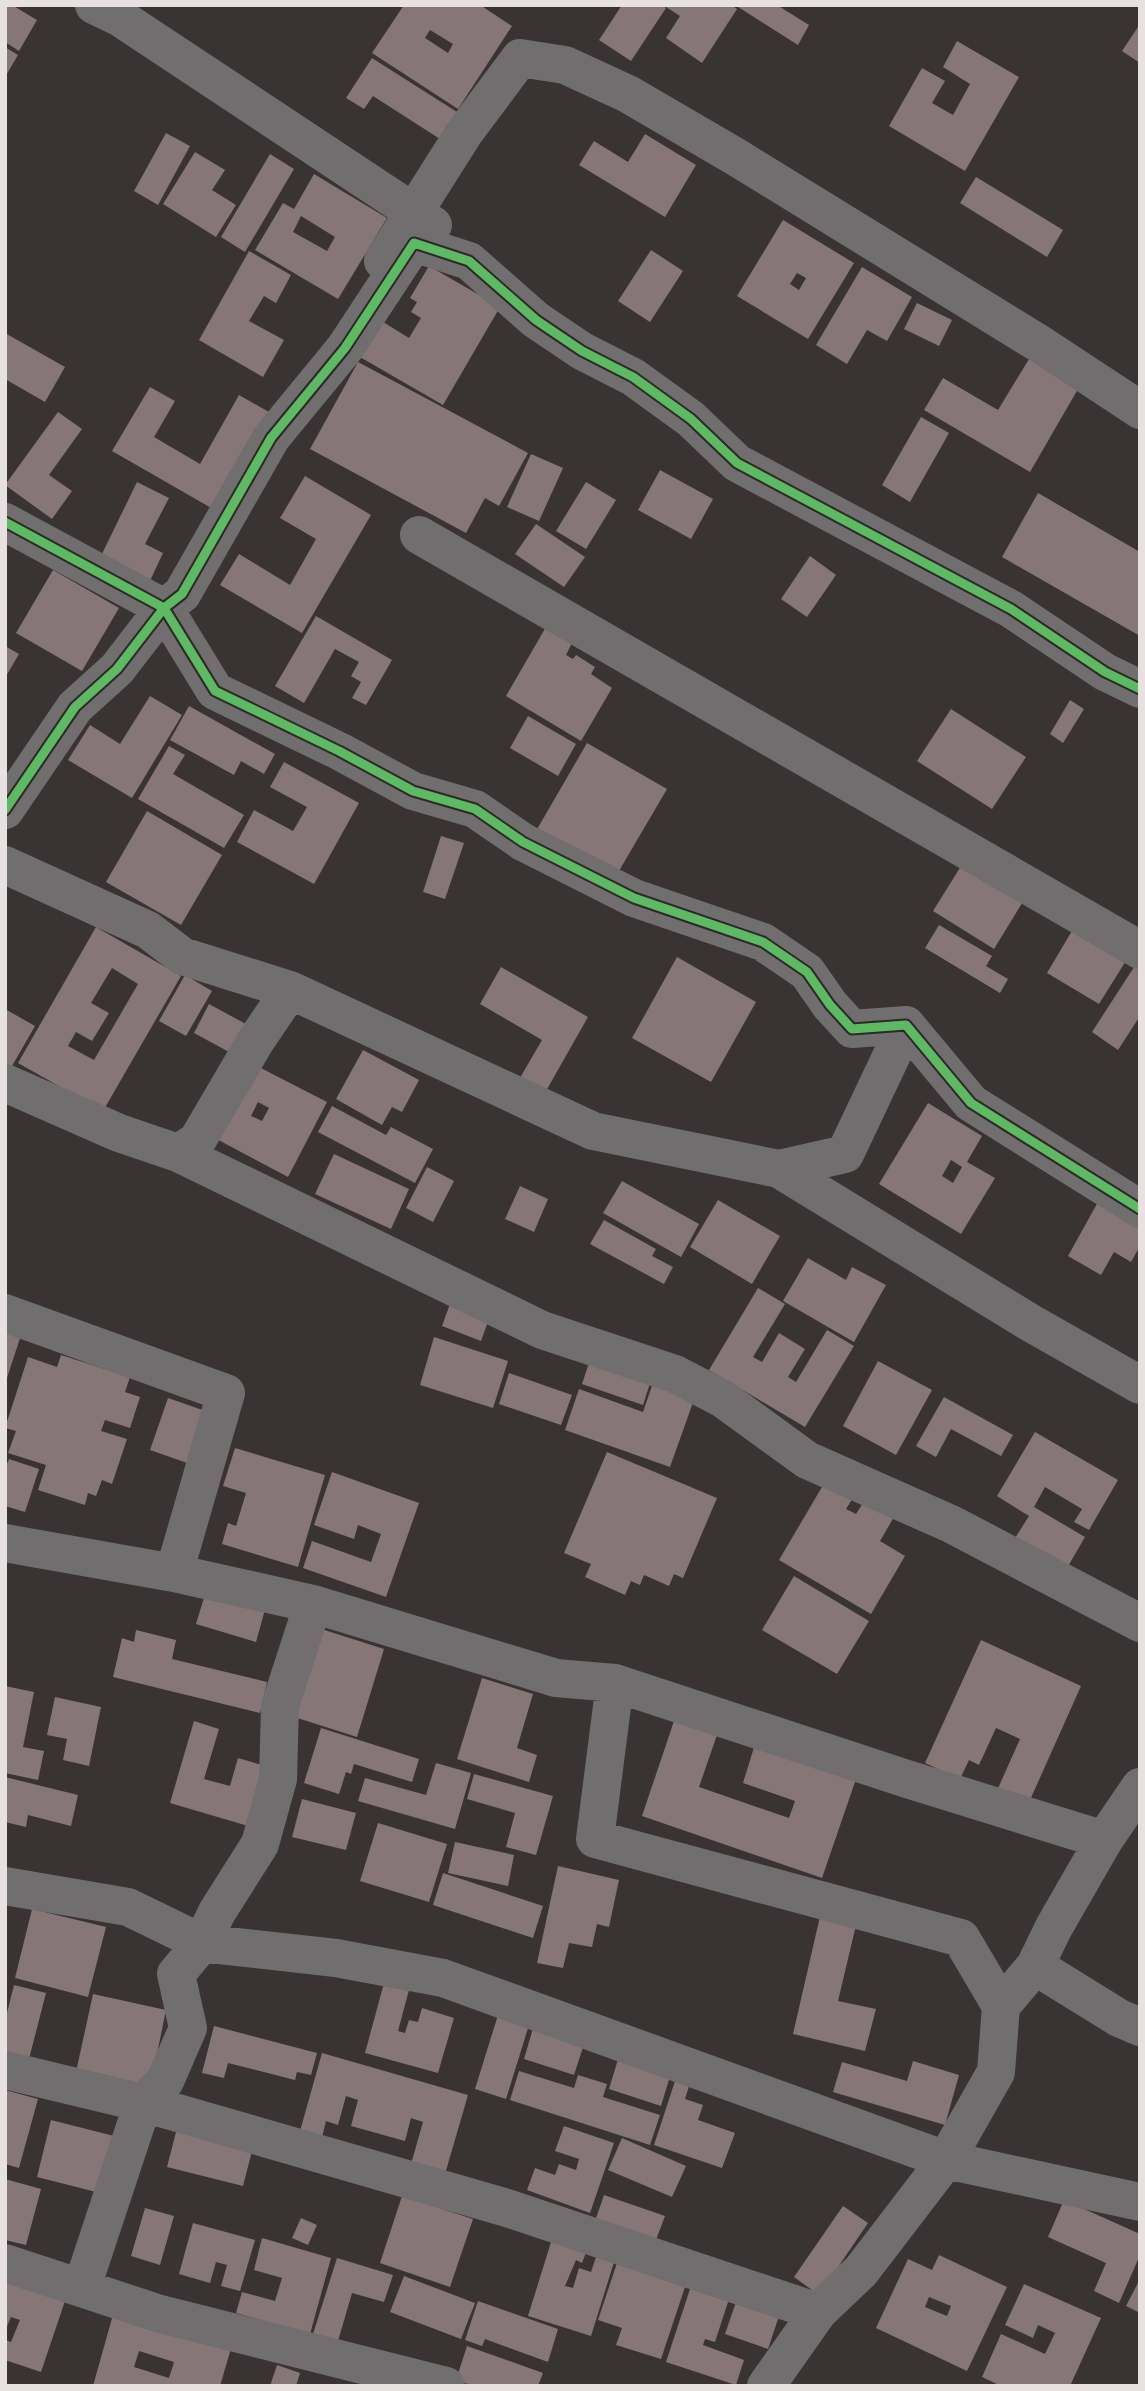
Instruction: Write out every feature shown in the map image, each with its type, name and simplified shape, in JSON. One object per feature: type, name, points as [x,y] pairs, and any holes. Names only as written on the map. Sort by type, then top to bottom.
[{"type":"street","points":[[94,5],[119,17],[534,293]]},
{"type":"street","points":[[290,416],[303,388],[413,212],[464,133],[520,58],[565,65],[628,94],[736,157],[1043,346],[1140,410]]},
{"type":"street","points":[[5,810],[75,707],[117,669],[164,608],[182,593],[271,438],[345,348],[414,243],[469,261],[536,320],[582,351],[634,377],[691,419],[737,463],[1011,609],[1105,672],[1140,689]]},
{"type":"street","points":[[5,522],[164,608],[215,691],[339,751],[413,791],[475,809],[523,842],[634,898],[763,942],[807,972],[830,1005],[852,1029],[906,1025]]},
{"type":"street","points":[[419,535],[1140,950]]},
{"type":"street","points":[[5,865],[148,930],[182,956],[290,990],[593,1131],[779,1169],[1029,1322],[1140,1385]]},
{"type":"street","points":[[178,1153],[197,1141],[255,1042],[290,990]]},
{"type":"street","points":[[779,1169],[845,1154],[906,1025]]},
{"type":"street","points":[[906,1025],[971,1103],[1140,1209]]},
{"type":"street","points":[[5,1083],[119,1133],[178,1153],[542,1330],[675,1374],[723,1399],[807,1460],[951,1524],[1140,1623]]},
{"type":"street","points":[[5,1313],[226,1393],[174,1573]]},
{"type":"street","points":[[5,1542],[174,1573],[313,1604],[556,1678],[615,1683],[907,1779],[1104,1840]]},
{"type":"street","points":[[82,2287],[143,2103],[166,2081],[188,2028],[176,1974],[202,1943],[217,1912],[260,1844],[278,1779],[280,1706],[313,1604]]},
{"type":"street","points":[[615,1683],[595,1839],[961,1938],[1001,2006],[996,2072],[946,2160],[861,2271],[818,2312],[766,2386]]},
{"type":"street","points":[[1001,2006],[1035,1966],[1104,1840],[1140,1787]]},
{"type":"street","points":[[5,1886],[128,1907],[202,1943],[336,1958],[443,1978],[946,2160],[1140,2202]]},
{"type":"street","points":[[1035,1966],[1119,2018],[1140,2027]]},
{"type":"street","points":[[5,2070],[143,2103],[507,2208],[818,2312]]},
{"type":"street","points":[[5,2263],[160,2314],[446,2386]]},
{"type":"building","points":[[5,5],[12,5],[37,20],[19,51],[5,42]]},
{"type":"building","points":[[404,5],[480,5],[512,26],[458,109],[372,53]],"holes":[[[430,30],[453,44],[448,53],[425,38]]]},
{"type":"building","points":[[622,5],[661,5],[666,8],[631,61],[599,40]]},
{"type":"building","points":[[663,5],[731,5],[737,9],[702,63],[666,38],[680,16]]},
{"type":"building","points":[[735,5],[777,5],[809,25],[798,45]]},
{"type":"building","points":[[1140,24],[1140,63],[1122,51]]},
{"type":"building","points":[[957,41],[1019,77],[965,171],[889,126],[922,68],[945,81],[932,103],[953,115],[970,84],[943,67]]},
{"type":"building","points":[[5,47],[18,55],[5,77]]},
{"type":"building","points":[[372,58],[457,112],[440,139],[373,96],[364,109],[346,98]]},
{"type":"building","points":[[166,133],[190,146],[158,205],[134,191]]},
{"type":"building","points":[[645,134],[696,165],[665,217],[579,165],[594,141],[628,162]]},
{"type":"building","points":[[195,152],[225,170],[212,190],[236,205],[216,237],[163,204]]},
{"type":"building","points":[[270,154],[294,169],[245,252],[221,237]]},
{"type":"building","points":[[314,174],[387,218],[338,299],[255,250],[283,203],[294,209]],"holes":[[[301,216],[335,237],[327,251],[293,232]]]},
{"type":"building","points":[[976,177],[1063,230],[1047,257],[960,203]]},
{"type":"building","points":[[783,220],[854,263],[808,339],[737,296]],"holes":[[[797,273],[806,278],[799,290],[790,284]]]},
{"type":"building","points":[[651,250],[683,271],[650,322],[618,301]]},
{"type":"building","points":[[249,251],[291,275],[276,303],[264,296],[249,321],[284,340],[263,377],[199,340]]},
{"type":"building","points":[[429,266],[500,307],[443,405],[353,353],[383,322],[409,338],[421,318],[411,312],[417,302],[410,298]]},
{"type":"building","points":[[862,267],[912,297],[887,341],[867,330],[847,364],[816,345]]},
{"type":"building","points":[[917,303],[952,320],[939,346],[904,329]]},
{"type":"building","points":[[5,333],[65,367],[45,402],[5,379]]},
{"type":"building","points":[[1029,359],[1078,389],[1030,472],[924,410],[943,378],[998,410]]},
{"type":"building","points":[[358,362],[528,453],[499,506],[485,498],[466,533],[310,449]]},
{"type":"building","points":[[150,387],[175,401],[154,437],[200,464],[239,395],[276,416],[220,513],[112,451]]},
{"type":"building","points":[[58,412],[82,429],[49,475],[72,491],[52,519],[5,485]]},
{"type":"building","points":[[921,417],[949,433],[910,502],[882,485]]},
{"type":"building","points":[[531,454],[563,468],[539,521],[507,507]]},
{"type":"building","points":[[660,470],[713,499],[691,539],[638,510]]},
{"type":"building","points":[[305,476],[371,515],[302,633],[220,585],[239,554],[290,585],[316,539],[280,518]]},
{"type":"building","points":[[137,482],[169,498],[145,544],[163,553],[148,585],[99,560]]},
{"type":"building","points":[[586,482],[616,500],[586,549],[556,531]]},
{"type":"building","points":[[1038,493],[1140,552],[1140,636],[1002,557]]},
{"type":"building","points":[[536,524],[585,557],[564,587],[515,554]]},
{"type":"building","points":[[810,556],[836,575],[807,617],[781,599]]},
{"type":"building","points":[[53,570],[119,608],[82,671],[16,633]]},
{"type":"building","points":[[316,616],[392,660],[366,705],[352,698],[361,682],[351,676],[359,662],[335,649],[304,703],[275,686]]},
{"type":"building","points":[[546,627],[572,643],[566,655],[573,659],[576,655],[595,667],[591,674],[612,688],[581,741],[506,696]]},
{"type":"building","points":[[5,646],[19,654],[5,678]]},
{"type":"building","points":[[150,696],[182,715],[132,798],[68,760],[90,725],[120,744]]},
{"type":"building","points":[[1070,700],[1084,709],[1063,743],[1050,734]]},
{"type":"building","points":[[189,706],[275,754],[264,774],[241,761],[234,775],[170,740]]},
{"type":"building","points":[[951,709],[1026,757],[992,809],[917,761]]},
{"type":"building","points":[[528,716],[576,744],[558,776],[510,748]]},
{"type":"building","points":[[587,743],[667,789],[616,876],[536,831]]},
{"type":"building","points":[[169,746],[185,755],[173,774],[244,815],[224,848],[138,799]]},
{"type":"building","points":[[284,762],[359,803],[314,884],[237,842],[254,810],[293,831],[307,807],[270,787]]},
{"type":"building","points":[[147,811],[222,855],[181,925],[106,882]]},
{"type":"building","points":[[441,836],[464,843],[445,899],[423,892]]},
{"type":"building","points":[[966,858],[1027,895],[994,949],[933,911]]},
{"type":"building","points":[[1076,924],[1129,956],[1099,1004],[1047,973]]},
{"type":"building","points":[[939,925],[992,956],[986,966],[1008,979],[1000,993],[925,948]]},
{"type":"building","points":[[96,927],[181,976],[103,1111],[18,1063]],"holes":[[[112,968],[138,984],[94,1060],[68,1046],[76,1032],[92,1041],[109,1013],[91,1003]]]},
{"type":"building","points":[[677,957],[756,1002],[711,1082],[632,1038]]},
{"type":"building","points":[[1136,964],[1140,967],[1140,1016],[1118,1050],[1092,1032]]},
{"type":"building","points":[[501,967],[588,1017],[542,1098],[517,1083],[542,1040],[480,1004]]},
{"type":"building","points":[[185,975],[212,991],[186,1036],[159,1021]]},
{"type":"building","points":[[209,1004],[257,1030],[242,1059],[194,1033]]},
{"type":"building","points":[[5,1009],[35,1026],[8,1073],[5,1072]]},
{"type":"building","points":[[363,1050],[419,1080],[402,1112],[392,1107],[382,1125],[336,1099]]},
{"type":"building","points":[[247,1061],[327,1102],[288,1177],[209,1135]],"holes":[[[258,1102],[269,1108],[262,1121],[251,1116]]]},
{"type":"building","points":[[928,1103],[982,1136],[967,1162],[995,1178],[961,1234],[879,1184]],"holes":[[[951,1160],[962,1167],[953,1183],[942,1176]]]},
{"type":"building","points":[[332,1106],[386,1135],[391,1127],[433,1149],[415,1183],[318,1132]]},
{"type":"building","points":[[334,1154],[409,1189],[391,1229],[315,1194]]},
{"type":"building","points":[[427,1167],[454,1181],[433,1222],[406,1208]]},
{"type":"building","points":[[622,1181],[699,1224],[681,1257],[603,1213]]},
{"type":"building","points":[[520,1186],[548,1199],[534,1232],[505,1219]]},
{"type":"building","points":[[718,1200],[780,1236],[752,1284],[690,1247]]},
{"type":"building","points":[[1098,1202],[1140,1225],[1140,1246],[1131,1262],[1114,1252],[1101,1275],[1068,1256]]},
{"type":"building","points":[[604,1220],[656,1249],[652,1256],[673,1267],[664,1284],[590,1244]]},
{"type":"building","points":[[808,1258],[846,1280],[852,1267],[886,1285],[854,1342],[783,1301]]},
{"type":"building","points":[[758,1288],[785,1304],[753,1357],[762,1362],[779,1333],[805,1349],[788,1377],[796,1382],[827,1330],[854,1346],[805,1427],[709,1370]]},
{"type":"building","points":[[450,1304],[489,1319],[481,1341],[442,1326]]},
{"type":"building","points":[[5,1327],[22,1332],[6,1381],[5,1381]]},
{"type":"building","points":[[434,1337],[508,1361],[493,1408],[420,1385]]},
{"type":"building","points":[[61,1355],[130,1377],[125,1392],[140,1397],[130,1428],[105,1420],[101,1431],[127,1439],[112,1484],[102,1480],[96,1496],[88,1493],[85,1505],[38,1490],[46,1465],[8,1453],[16,1431],[5,1428],[28,1357],[57,1367]]},
{"type":"building","points":[[591,1357],[652,1377],[643,1405],[582,1384]]},
{"type":"building","points":[[878,1361],[932,1390],[896,1455],[843,1426]]},
{"type":"building","points":[[509,1373],[572,1395],[561,1425],[499,1404]]},
{"type":"building","points":[[654,1380],[696,1394],[670,1467],[565,1430],[579,1389],[643,1412]]},
{"type":"building","points":[[944,1397],[1013,1435],[1001,1456],[951,1429],[936,1457],[916,1446]]},
{"type":"building","points":[[168,1398],[211,1413],[193,1465],[150,1450]]},
{"type":"building","points":[[1035,1432],[1118,1480],[1089,1530],[1074,1522],[1082,1509],[1045,1487],[1034,1507],[1085,1537],[1067,1568],[1015,1538],[1029,1516],[997,1496]]},
{"type":"building","points":[[235,1448],[325,1475],[298,1567],[222,1544],[228,1523],[236,1526],[246,1493],[223,1486]]},
{"type":"building","points":[[607,1452],[717,1498],[683,1578],[674,1574],[669,1586],[644,1575],[640,1585],[631,1581],[625,1595],[585,1577],[591,1564],[564,1553]]},
{"type":"building","points":[[9,1459],[39,1469],[25,1512],[5,1506],[5,1469]]},
{"type":"building","points":[[332,1472],[419,1503],[386,1597],[303,1568],[312,1541],[371,1562],[381,1534],[358,1525],[354,1539],[314,1525]]},
{"type":"building","points":[[829,1475],[857,1491],[846,1509],[856,1514],[865,1500],[894,1517],[880,1541],[905,1556],[871,1614],[779,1560]]},
{"type":"building","points":[[794,1576],[869,1621],[837,1674],[762,1630]]},
{"type":"building","points":[[207,1588],[266,1606],[256,1642],[196,1624]]},
{"type":"building","points":[[315,1627],[384,1649],[357,1737],[288,1715]]},
{"type":"building","points":[[136,1630],[176,1640],[172,1659],[267,1682],[260,1713],[113,1677],[122,1638],[134,1642]]},
{"type":"building","points":[[981,1640],[1081,1686],[1026,1809],[995,1795],[1020,1739],[996,1728],[979,1765],[969,1760],[960,1779],[925,1763]]},
{"type":"building","points":[[482,1678],[533,1694],[517,1748],[537,1755],[529,1782],[457,1759]]},
{"type":"building","points":[[5,1686],[34,1692],[23,1747],[44,1751],[38,1780],[5,1773]]},
{"type":"building","points":[[55,1697],[101,1707],[89,1766],[63,1760],[67,1739],[47,1735]]},
{"type":"building","points":[[194,1721],[219,1729],[204,1779],[230,1786],[238,1758],[272,1768],[255,1828],[170,1803]]},
{"type":"building","points":[[674,1721],[717,1735],[699,1787],[789,1818],[795,1801],[743,1783],[755,1744],[856,1779],[822,1878],[642,1816]]},
{"type":"building","points":[[321,1728],[419,1759],[412,1782],[354,1764],[351,1774],[346,1772],[339,1794],[304,1783]]},
{"type":"building","points":[[436,1763],[471,1773],[455,1829],[358,1801],[365,1778],[426,1795]]},
{"type":"building","points":[[474,1774],[553,1796],[536,1855],[506,1847],[515,1813],[467,1799]]},
{"type":"building","points":[[5,1777],[78,1795],[71,1826],[28,1815],[26,1827],[5,1822]]},
{"type":"building","points":[[302,1799],[356,1813],[346,1850],[292,1837]]},
{"type":"building","points":[[378,1823],[447,1844],[429,1902],[360,1881]]},
{"type":"building","points":[[455,1842],[514,1855],[508,1886],[448,1873]]},
{"type":"building","points":[[558,1866],[619,1880],[609,1927],[597,1924],[592,1947],[569,1943],[563,1968],[537,1963]]},
{"type":"building","points":[[443,1873],[543,1906],[533,1938],[433,1905]]},
{"type":"building","points":[[32,1909],[106,1927],[88,1997],[15,1978]]},
{"type":"building","points":[[821,1912],[857,1921],[838,2001],[876,2009],[865,2051],[793,2034]]},
{"type":"building","points":[[384,1983],[409,1990],[398,2031],[405,2033],[409,2020],[418,2022],[422,2008],[454,2018],[438,2073],[365,2053]]},
{"type":"building","points":[[14,1985],[46,1993],[28,2063],[5,2057],[5,2021]]},
{"type":"building","points":[[93,1994],[166,2010],[150,2088],[76,2072]]},
{"type":"building","points":[[498,2015],[529,2025],[506,2099],[475,2089]]},
{"type":"building","points":[[534,2025],[585,2041],[574,2075],[524,2059]]},
{"type":"building","points":[[214,2026],[317,2053],[311,2075],[297,2072],[295,2080],[228,2063],[224,2078],[202,2073]]},
{"type":"building","points":[[322,2053],[468,2095],[445,2174],[411,2164],[423,2122],[411,2118],[405,2141],[351,2126],[358,2100],[346,2096],[338,2125],[326,2121],[322,2137],[300,2131]]},
{"type":"building","points":[[619,2056],[671,2073],[661,2106],[609,2089]]},
{"type":"building","points":[[913,2061],[959,2075],[945,2125],[833,2092],[842,2062],[907,2081]]},
{"type":"building","points":[[519,2071],[574,2088],[578,2075],[607,2084],[603,2097],[660,2115],[650,2145],[510,2100]]},
{"type":"building","points":[[676,2078],[690,2083],[685,2099],[703,2105],[698,2120],[735,2133],[722,2168],[654,2145]]},
{"type":"building","points":[[5,2090],[38,2099],[19,2168],[5,2164]]},
{"type":"building","points":[[51,2120],[122,2138],[108,2195],[37,2177]]},
{"type":"building","points":[[564,2126],[614,2143],[590,2213],[527,2190],[535,2168],[555,2175],[559,2164],[576,2170],[579,2159],[555,2151]]},
{"type":"building","points":[[176,2132],[252,2151],[243,2186],[167,2167]]},
{"type":"building","points":[[622,2138],[686,2166],[672,2197],[608,2170]]},
{"type":"building","points":[[5,2179],[41,2189],[26,2245],[5,2240]]},
{"type":"building","points":[[604,2195],[665,2216],[654,2245],[594,2224]]},
{"type":"building","points":[[402,2196],[473,2219],[450,2287],[380,2263]]},
{"type":"building","points":[[1064,2200],[1140,2234],[1140,2255],[1119,2303],[1094,2291],[1106,2263],[1048,2237]]},
{"type":"building","points":[[843,2206],[868,2223],[819,2295],[794,2277]]},
{"type":"building","points":[[145,2208],[174,2216],[160,2265],[131,2256]]},
{"type":"building","points":[[301,2218],[317,2225],[308,2245],[292,2238]]},
{"type":"building","points":[[193,2223],[255,2240],[240,2291],[221,2286],[227,2265],[216,2262],[210,2283],[179,2274]]},
{"type":"building","points":[[262,2238],[331,2258],[310,2334],[236,2313],[242,2292],[275,2301],[282,2278],[254,2270]]},
{"type":"building","points":[[552,2239],[587,2250],[582,2263],[576,2260],[565,2286],[573,2288],[579,2268],[591,2272],[597,2254],[615,2259],[591,2336],[528,2316]]},
{"type":"building","points":[[939,2255],[1007,2287],[967,2371],[876,2328],[908,2259],[932,2270]],"holes":[[[929,2297],[951,2306],[947,2316],[925,2307]]]},
{"type":"building","points":[[337,2258],[393,2275],[384,2302],[352,2293],[338,2341],[313,2334]]},
{"type":"building","points":[[617,2263],[685,2287],[661,2359],[616,2345],[622,2328],[598,2320]]},
{"type":"building","points":[[5,2273],[67,2295],[41,2372],[5,2360],[5,2340],[11,2342],[20,2320],[11,2317],[5,2331]]},
{"type":"building","points":[[404,2276],[475,2303],[461,2339],[390,2312]]},
{"type":"building","points":[[1140,2279],[1140,2313],[1126,2306]]},
{"type":"building","points":[[1024,2284],[1101,2318],[1070,2386],[1001,2386],[982,2377],[1001,2334],[1045,2354],[1055,2333],[1038,2325],[1033,2338],[1005,2325]]},
{"type":"building","points":[[691,2286],[729,2299],[715,2342],[705,2339],[703,2345],[744,2360],[736,2385],[666,2362]]},
{"type":"building","points":[[478,2301],[558,2329],[548,2362],[485,2339],[482,2346],[465,2340]]},
{"type":"building","points":[[736,2302],[779,2316],[768,2349],[725,2334]]},
{"type":"building","points":[[114,2311],[232,2345],[220,2386],[93,2386]],"holes":[[[139,2351],[174,2362],[169,2378],[134,2367]]]},
{"type":"building","points":[[467,2346],[543,2373],[538,2386],[474,2386],[456,2380]]},
{"type":"building","points":[[277,2365],[300,2373],[296,2386],[270,2386]]},
{"type":"cycle path","points":[[5,810],[75,707],[117,669],[164,608],[182,594],[271,438],[345,348],[414,243],[469,261],[536,320],[582,351],[633,377],[691,419],[737,463],[1011,609],[1105,672],[1140,689]]},
{"type":"cycle path","points":[[5,522],[164,608],[215,691],[339,751],[413,791],[475,809],[523,842],[634,898],[763,942],[807,972],[830,1005],[852,1029],[906,1025],[971,1103],[1140,1209]]}]
